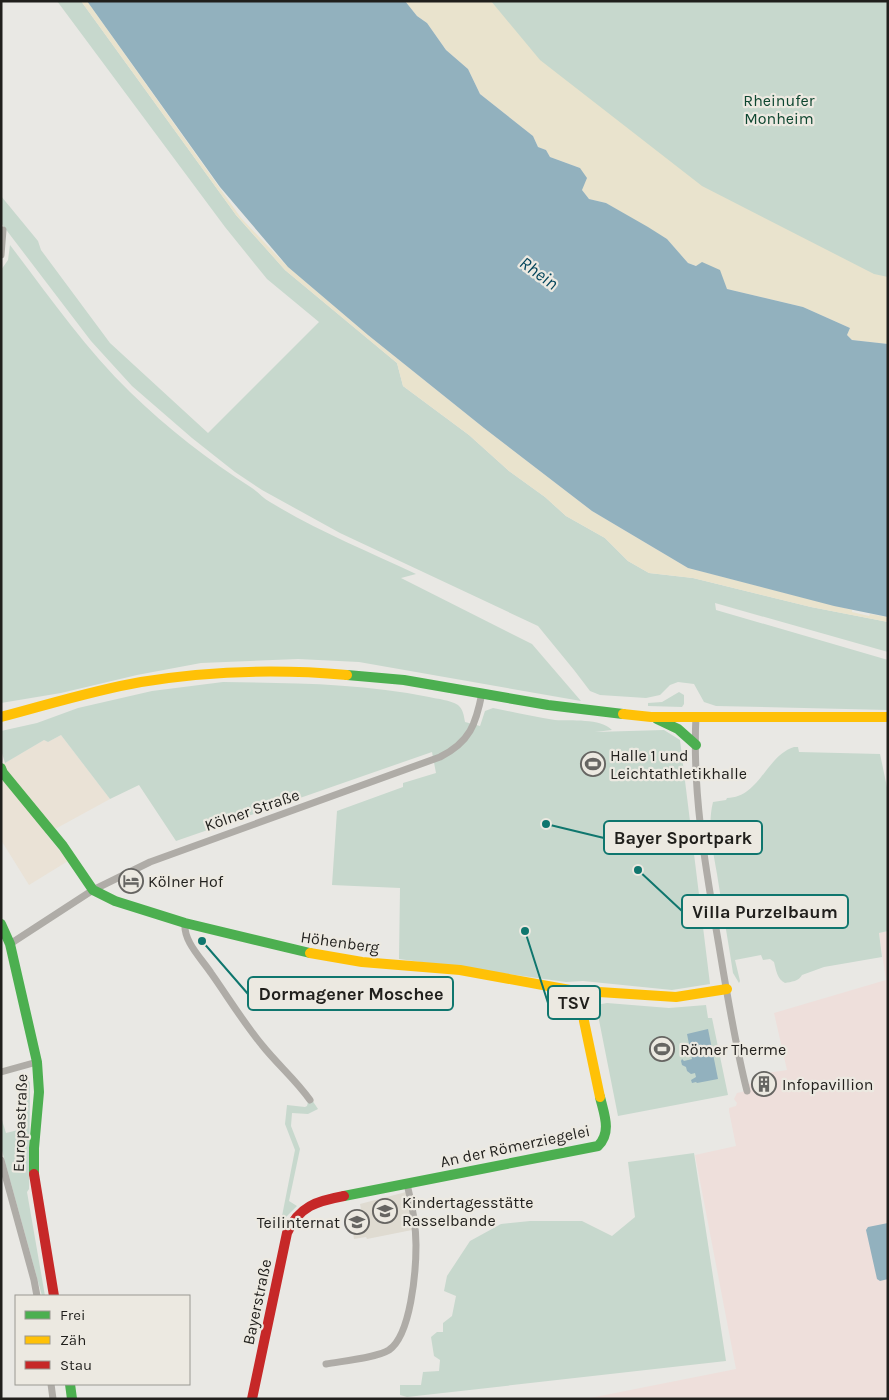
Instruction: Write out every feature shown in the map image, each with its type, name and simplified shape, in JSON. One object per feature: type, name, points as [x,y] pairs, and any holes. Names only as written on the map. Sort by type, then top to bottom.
[{"type":"street","points":[[1,255],[3,230]]},
{"type":"street","points":[[1,717],[94,692],[141,682],[238,672],[314,672],[360,675],[404,680],[548,706],[651,717],[888,717]]},
{"type":"street","name":"Kölner Straße","points":[[10,944],[93,890],[150,862],[440,757],[454,750],[469,735],[474,724],[482,693]]},
{"type":"street","points":[[1,710],[28,709]]},
{"type":"street","points":[[696,716],[701,841],[747,1091]]},
{"type":"street","points":[[651,717],[680,729],[696,745]]},
{"type":"street","points":[[1,768],[32,810],[63,846],[93,890]]},
{"type":"street","name":"Höhenberg","points":[[93,890],[115,901],[185,923],[296,951],[362,962],[460,970],[570,990],[589,996]]},
{"type":"street","points":[[185,923],[184,932],[189,942],[226,996],[260,1043],[310,1100]]},
{"type":"street","name":"Europastraße","points":[[1,924],[10,944],[37,1062],[39,1092],[34,1148],[34,1180],[54,1295]]},
{"type":"street","points":[[589,996],[599,992],[611,992],[676,997],[727,989]]},
{"type":"street","name":"An der Römerziegelei","points":[[298,1214],[310,1205],[318,1202],[598,1146],[603,1141],[607,1129],[583,1012],[584,1002],[589,996]]},
{"type":"street","points":[[1,1072],[37,1062]]},
{"type":"street","points":[[1,1160],[37,1295]]},
{"type":"street","points":[[326,1364],[377,1355],[387,1351],[400,1338],[409,1308],[416,1245],[407,1184]]},
{"type":"street","name":"Bayerstraße","points":[[252,1399],[287,1233],[291,1222],[298,1214]]},
{"type":"street","points":[[51,1385],[53,1399]]},
{"type":"street","points":[[70,1385],[72,1399]]},
{"type":"shaded area","points":[[61,735],[110,799],[46,834],[68,861],[29,885],[1,840],[1,765],[44,740],[48,742]]},
{"type":"shaded area","points":[[888,931],[888,1399],[585,1399],[736,1369],[695,1155],[736,1146],[729,1108],[736,1106],[737,1103],[734,1099],[737,1093],[746,1091],[746,1085],[761,1081],[761,1074],[787,1070],[774,1013],[886,980],[879,933]]},
{"type":"shaded area","name":"Kindertagesstätte Rasselbande","points":[[406,1192],[412,1230],[367,1239],[366,1237],[354,1239],[352,1225],[360,1224],[359,1220],[363,1219],[360,1204]]},
{"type":"green space","points":[[57,1],[81,1],[236,215],[285,270],[397,363],[403,386],[469,435],[509,471],[545,497],[566,516],[605,538],[628,561],[649,573],[693,578],[811,607],[888,622],[888,652],[715,603],[716,610],[888,660],[888,710],[716,706],[704,702],[694,684],[678,682],[670,685],[660,695],[646,698],[600,695],[590,691],[538,626],[340,533],[262,490],[235,472],[192,438],[132,386],[91,341],[1,223],[1,196],[38,241],[41,250],[110,343],[208,433],[319,322],[267,279],[225,227]]},
{"type":"green space","name":"Rheinufer Monheim","points":[[483,1],[888,1],[888,283],[804,254],[596,120]]},
{"type":"green space","points":[[10,245],[67,321],[113,375],[158,418],[188,443],[265,499],[287,512],[323,531],[416,574],[401,578],[532,644],[581,701],[359,662],[298,659],[201,663],[137,675],[61,693],[1,703],[1,270],[8,260]]},
{"type":"green space","points":[[223,682],[352,686],[403,692],[455,703],[461,708],[465,722],[480,726],[485,711],[493,708],[555,720],[593,722],[607,726],[612,730],[595,732],[664,730],[680,740],[710,984],[672,990],[583,981],[566,982],[399,959],[400,888],[332,885],[337,811],[403,787],[403,783],[436,773],[432,752],[176,841],[139,785],[110,799],[61,735],[48,742],[44,740],[5,763],[1,750],[1,731],[37,723],[78,708],[152,691]]},
{"type":"green space","points":[[679,692],[684,695],[682,707],[648,706],[648,703],[662,702]]},
{"type":"green space","points":[[794,747],[798,747],[799,752],[880,754],[888,792],[888,931],[879,933],[882,957],[824,967],[802,975],[795,981],[785,983],[779,977],[774,962],[770,959],[763,960],[761,955],[735,960],[739,983],[733,973],[712,847],[711,811],[713,802],[726,800],[747,791],[776,759]]},
{"type":"green space","name":"Römer Therme","points":[[607,1003],[669,1008],[706,1005],[708,1018],[712,1018],[728,1095],[618,1116],[596,1005]]},
{"type":"green space","points":[[19,1078],[28,1079],[30,1083],[29,1189],[27,1192],[45,1295],[42,1295],[1,1147],[1,1117],[6,1133],[26,1128],[27,1083]]},
{"type":"green space","points":[[312,1100],[318,1109],[308,1114],[292,1113],[291,1126],[300,1149],[289,1201],[297,1206],[285,1218],[282,1216],[295,1150],[285,1124],[287,1105],[305,1107]]},
{"type":"green space","points":[[694,1153],[726,1361],[407,1397],[400,1395],[400,1385],[421,1385],[423,1372],[439,1371],[440,1360],[434,1356],[431,1337],[437,1332],[443,1332],[443,1323],[452,1316],[456,1296],[444,1291],[447,1276],[470,1241],[501,1224],[530,1221],[582,1221],[612,1236],[635,1217],[628,1162]]},
{"type":"sand","points":[[81,1],[87,1],[241,218],[288,267],[368,335],[484,428],[592,511],[688,568],[852,610],[852,612],[869,616],[870,614],[888,617],[888,622],[811,607],[693,578],[649,573],[628,561],[605,538],[566,516],[545,497],[509,471],[469,435],[403,386],[397,363],[285,270],[236,215]]},
{"type":"sand","points":[[405,1],[491,1],[540,60],[702,186],[874,274],[888,277],[888,344],[852,340],[847,335],[850,328],[803,307],[727,289],[697,266],[688,263],[667,239],[606,203],[589,199],[582,190],[580,168],[550,157],[546,150],[538,147],[533,136],[480,94],[468,69],[446,50],[427,23],[417,16]]},
{"type":"water","name":"Rhein","points":[[87,1],[405,1],[417,16],[427,23],[446,50],[468,69],[480,94],[533,136],[538,147],[546,150],[550,157],[580,168],[587,178],[582,190],[589,199],[606,203],[667,239],[688,263],[696,266],[702,262],[720,270],[727,289],[803,307],[850,328],[847,335],[852,340],[888,344],[888,617],[834,606],[688,568],[592,511],[484,428],[368,335],[288,267],[220,187]]},
{"type":"water","points":[[708,1029],[718,1079],[692,1083],[691,1080],[696,1077],[695,1073],[691,1074],[687,1071],[681,1061],[682,1059],[684,1061],[692,1059],[687,1034]]},
{"type":"water","points":[[888,1223],[888,1279],[880,1281],[877,1279],[866,1230],[868,1227]]},
{"type":"traffic: fast","points":[[347,675],[404,680],[548,705],[623,714]]},
{"type":"traffic: fast","points":[[657,719],[678,729],[696,745]]},
{"type":"traffic: fast","points":[[1,768],[3,773],[63,846],[93,890],[115,901],[185,923],[310,953]]},
{"type":"traffic: fast","points":[[1,924],[10,944],[37,1062],[39,1092],[34,1148],[34,1174]]},
{"type":"traffic: fast","points":[[344,1196],[598,1146],[605,1135],[606,1129],[600,1097]]},
{"type":"traffic: fast","points":[[70,1385],[72,1399]]},
{"type":"traffic: slow","points":[[1,717],[106,689],[166,678],[244,672],[296,672],[347,675]]},
{"type":"traffic: slow","points":[[623,714],[651,717],[888,717]]},
{"type":"traffic: slow","points":[[310,953],[362,962],[460,970],[570,990],[589,996]]},
{"type":"traffic: slow","points":[[600,1097],[584,1021],[583,1008],[587,998],[599,992],[676,997],[727,989]]},
{"type":"traffic: jam","points":[[34,1174],[54,1295]]},
{"type":"traffic: jam","points":[[252,1399],[287,1233],[297,1217],[310,1206],[325,1200],[344,1196]]},
{"type":"place","name":"Halle 1 und Leichtathletikhalle","points":[[593,764]]},
{"type":"place","name":"Bayer Sportpark","points":[[546,824]]},
{"type":"place","name":"Villa Purzelbaum","points":[[638,870]]},
{"type":"place","name":"Kölner Hof","points":[[131,881]]},
{"type":"place","name":"TSV","points":[[525,931]]},
{"type":"place","name":"Dormagener Moschee","points":[[202,941]]},
{"type":"place","name":"Römer Therme","points":[[662,1049]]},
{"type":"place","name":"Infopavillion","points":[[764,1084]]},
{"type":"place","name":"Kindertagesstätte Rasselbande","points":[[385,1211]]},
{"type":"place","name":"Teilinternat","points":[[357,1222]]}]
